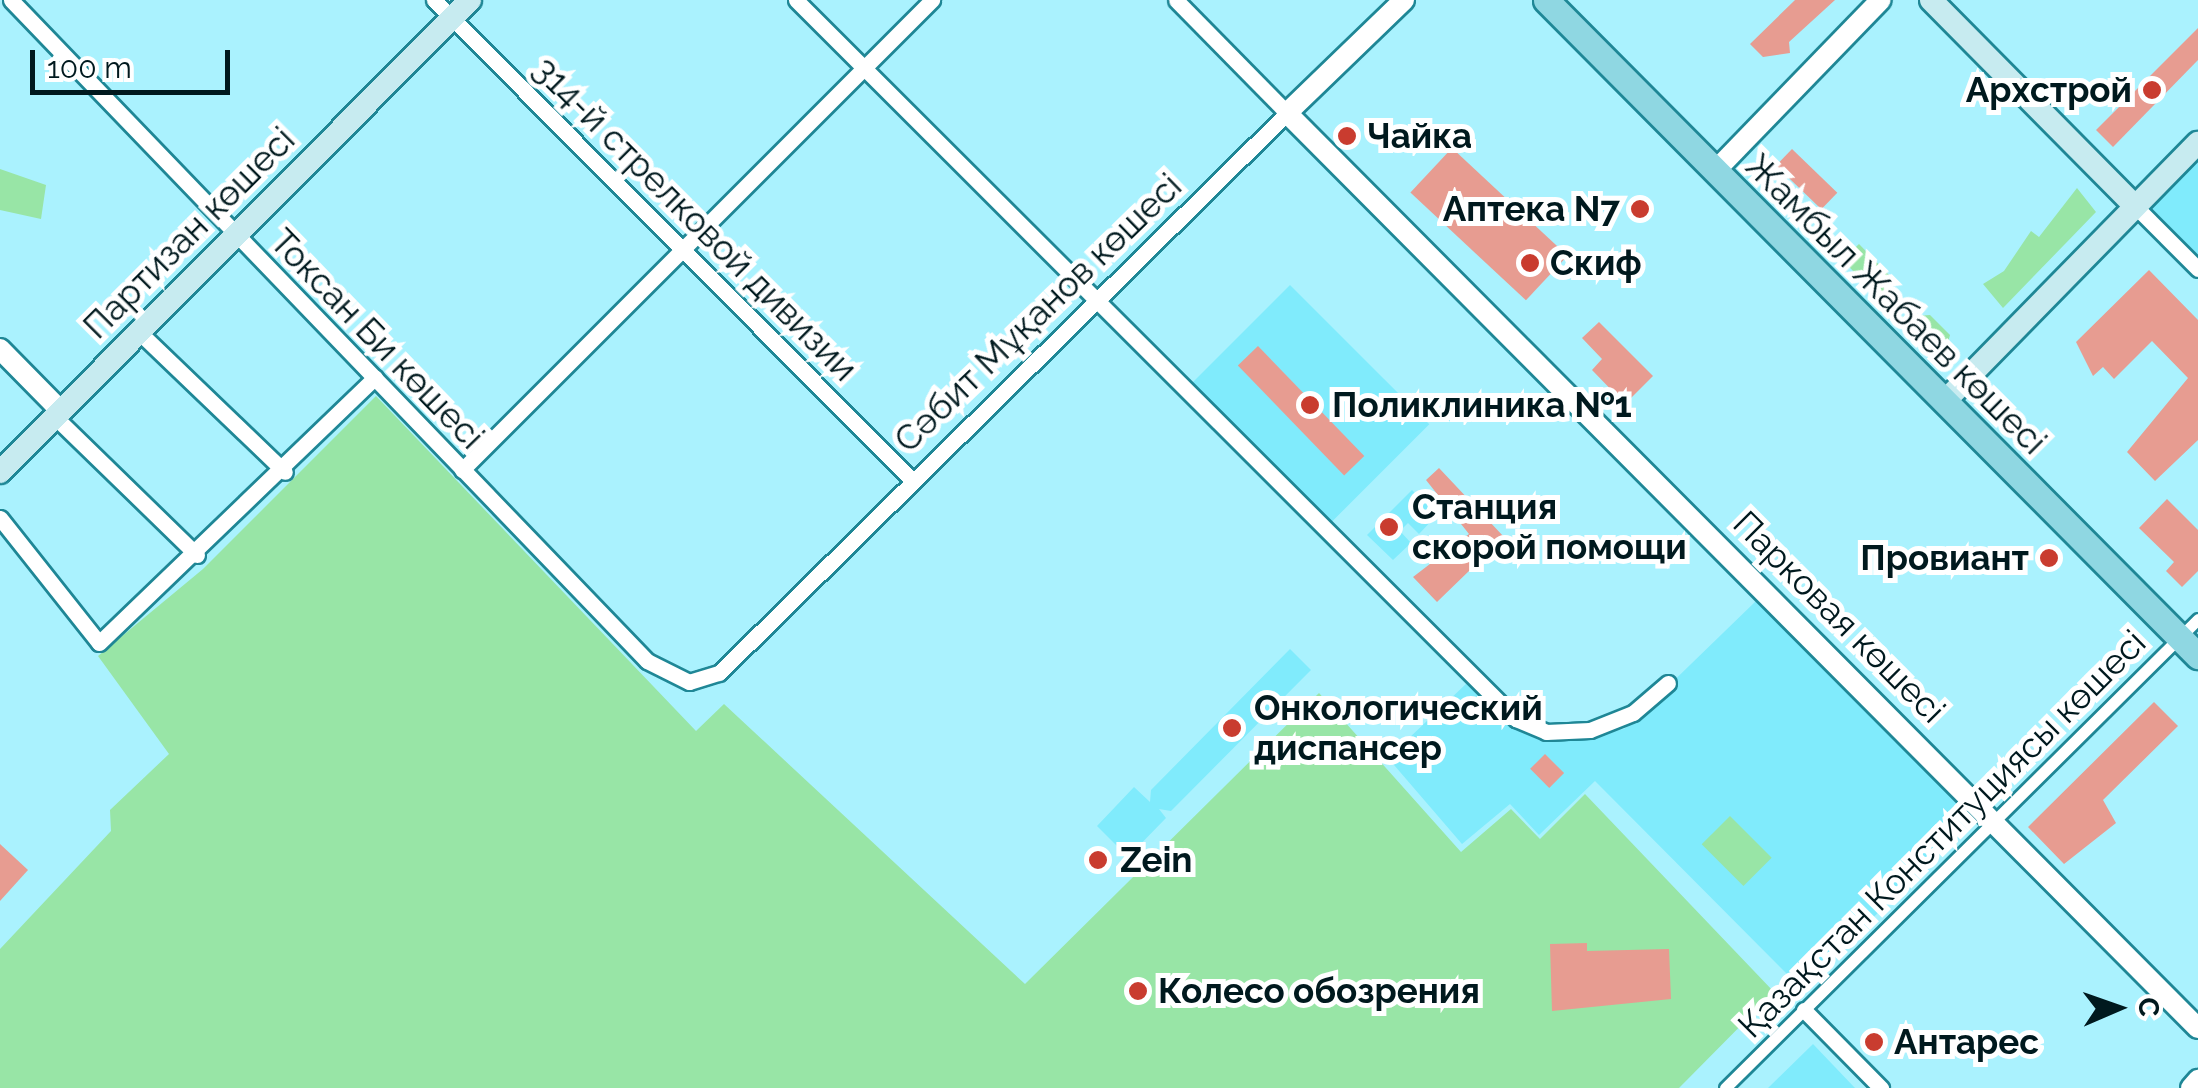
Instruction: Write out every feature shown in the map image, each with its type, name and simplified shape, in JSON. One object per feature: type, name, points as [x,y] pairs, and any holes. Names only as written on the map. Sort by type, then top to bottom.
[{"type":"main road","name":"Партизан көшесі","points":[[0,472],[470,0]]},
{"type":"main road","name":"Жамбыл Жабаев көшесі","points":[[1546,0],[2198,656]]},
{"type":"main road","points":[[1931,0],[2136,206]]},
{"type":"main road","points":[[1944,402],[2198,143]]},
{"type":"street","name":"Токсан Би көшесі","points":[[10,0],[656,669],[689,682],[719,673]]},
{"type":"street","name":"314-й стрелковой дивизии","points":[[434,0],[913,481]]},
{"type":"street","points":[[796,0],[1516,719],[1546,732],[1590,730],[1633,713],[1668,683]]},
{"type":"street","points":[[462,470],[932,0]]},
{"type":"street","name":"Парковая көшесі","points":[[1176,0],[1996,819],[2198,1028]]},
{"type":"street","name":"Сәбит Мұқанов көшесі","points":[[719,673],[1404,0]]},
{"type":"street","points":[[1715,171],[1881,0]]},
{"type":"street","points":[[2136,206],[2198,270]]},
{"type":"street","points":[[140,332],[285,472]]},
{"type":"street","points":[[0,348],[58,414],[197,555]]},
{"type":"street","points":[[0,518],[99,643],[285,472],[375,377]]},
{"type":"street","name":"Қазақстан Конституциясы көшесі","points":[[1725,1088],[2198,619]]},
{"type":"street","points":[[1804,1010],[1881,1088]]},
{"type":"street","points":[[2190,1088],[2198,1080]]},
{"type":"shaded area","points":[[2198,161],[2198,256],[2151,208]]},
{"type":"shaded area","name":"Поликлиника №1","points":[[1290,285],[1429,424],[1330,523],[1191,384]]},
{"type":"shaded area","name":"Станция скорой помощи","points":[[1412,490],[1437,515],[1419,534],[1408,523],[1400,531],[1411,543],[1393,560],[1367,535]]},
{"type":"shaded area","points":[[1757,600],[1975,818],[1801,988],[1595,781],[1539,835],[1510,804],[1462,844],[1388,758],[1468,682],[1523,732],[1565,741],[1624,729]]},
{"type":"shaded area","name":"Онкологический диспансер","points":[[1290,649],[1311,670],[1171,811],[1159,809],[1166,818],[1128,857],[1097,826],[1134,787],[1150,802],[1151,790]]},
{"type":"shaded area","points":[[1813,1044],[1855,1088],[1768,1088]]},
{"type":"green space","points":[[0,169],[46,185],[41,219],[0,210]]},
{"type":"green space","points":[[2077,188],[2096,212],[2003,308],[1983,284],[2004,271],[2031,231],[2039,237]]},
{"type":"green space","points":[[1859,244],[1897,283],[1880,299],[1842,260]]},
{"type":"green space","points":[[1930,315],[1950,335],[1943,360],[1901,317]]},
{"type":"green space","points":[[376,396],[696,731],[724,704],[1025,984],[1319,693],[1461,852],[1511,809],[1540,839],[1585,794],[1774,992],[1679,1088],[0,1088],[0,949],[111,831],[110,810],[169,754],[98,656],[203,569]]},
{"type":"green space","points":[[1730,816],[1772,858],[1743,886],[1702,844]]},
{"type":"building","points":[[1795,0],[1835,0],[1789,42],[1790,53],[1763,57],[1750,44]]},
{"type":"building","name":"Архстрой","points":[[2198,28],[2198,60],[2113,147],[2096,130]]},
{"type":"building","points":[[1452,148],[1568,256],[1526,300],[1410,193]]},
{"type":"building","points":[[1792,149],[1837,193],[1821,209],[1776,166]]},
{"type":"building","points":[[2149,270],[2198,320],[2198,440],[2155,481],[2127,452],[2188,378],[2152,341],[2114,379],[2103,367],[2093,376],[2076,342]]},
{"type":"building","points":[[1599,322],[1653,376],[1625,404],[1592,370],[1602,359],[1582,338]]},
{"type":"building","points":[[1258,346],[1364,456],[1344,476],[1238,365]]},
{"type":"building","name":"Станция скорой помощи","points":[[1439,468],[1504,537],[1437,602],[1413,577],[1469,534],[1426,480]]},
{"type":"building","points":[[2167,499],[2198,530],[2198,571],[2182,587],[2166,571],[2174,562],[2139,528]]},
{"type":"building","points":[[2154,702],[2178,726],[2103,800],[2116,823],[2064,864],[2028,827]]},
{"type":"building","points":[[1545,754],[1564,773],[1549,788],[1530,769]]},
{"type":"building","points":[[0,844],[28,870],[0,901]]},
{"type":"building","points":[[1587,943],[1587,951],[1669,949],[1671,999],[1552,1011],[1550,944]]},
{"type":"place","name":"Архстрой","points":[[2152,90]]},
{"type":"place","name":"Чайка","points":[[1347,136]]},
{"type":"place","name":"Аптека N7","points":[[1640,209]]},
{"type":"place","name":"Скиф","points":[[1530,263]]},
{"type":"place","name":"Поликлиника №1","points":[[1310,405]]},
{"type":"place","name":"Станция скорой помощи","points":[[1389,527]]},
{"type":"place","name":"Провиант","points":[[2049,558]]},
{"type":"place","name":"Онкологический диспансер","points":[[1232,728]]},
{"type":"place","name":"Zein","points":[[1098,860]]},
{"type":"place","name":"Колесо обозрения","points":[[1138,991]]},
{"type":"place","name":"Антарес","points":[[1874,1042]]}]
